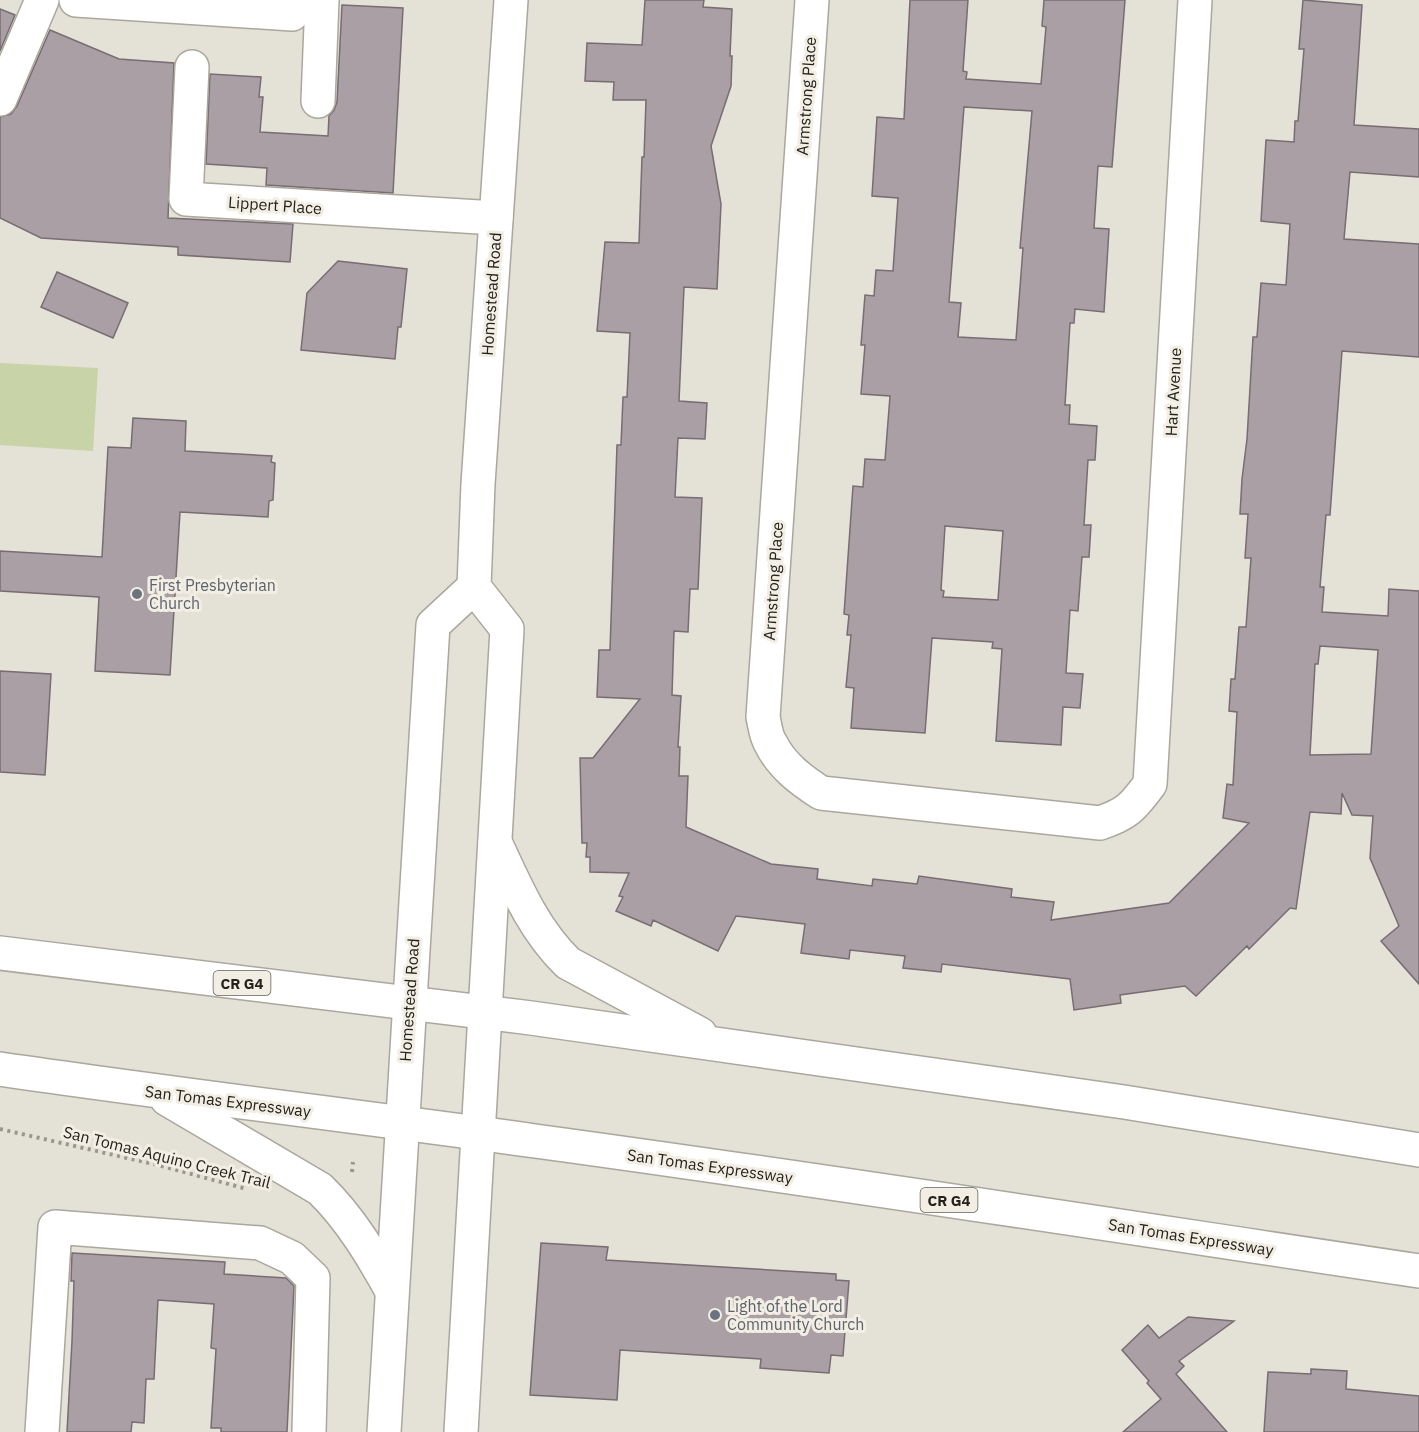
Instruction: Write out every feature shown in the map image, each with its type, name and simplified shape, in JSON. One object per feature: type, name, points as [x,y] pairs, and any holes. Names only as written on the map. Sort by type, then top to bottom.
[{"type":"main road","points":[[0,99],[42,0]]},
{"type":"main road","points":[[76,0],[292,14],[305,0]]},
{"type":"main road","points":[[318,101],[322,0]]},
{"type":"main road","name":"Homestead Road","points":[[384,1432],[408,1003],[433,625],[474,587],[478,484],[511,0]]},
{"type":"main road","name":"Armstrong Place","points":[[812,0],[763,717],[770,743],[784,763],[801,780],[821,793],[1100,823],[1122,815],[1141,797],[1150,784]]},
{"type":"main road","name":"Hart Avenue","points":[[1150,784],[1195,0]]},
{"type":"main road","name":"Lippert Place","points":[[192,66],[186,199],[496,218]]},
{"type":"main road","points":[[460,1432],[507,629],[474,587]]},
{"type":"main road","points":[[495,842],[522,900],[538,927],[552,948],[568,963],[723,1046]]},
{"type":"main road","name":"CR G4","points":[[0,953],[484,1012],[1124,1102],[1419,1150]]},
{"type":"main road","name":"San Tomas Expressway","points":[[0,1069],[958,1201],[1419,1271]]},
{"type":"main road","points":[[156,1092],[320,1189],[333,1201],[373,1257],[392,1291]]},
{"type":"main road","points":[[42,1432],[55,1227],[260,1243],[292,1258],[313,1278],[309,1432]]},
{"type":"path","name":"San Tomas Aquino Creek Trail","points":[[0,1129],[158,1165],[254,1191]]},
{"type":"green space","points":[[0,363],[98,368],[93,451],[0,445]]},
{"type":"building","points":[[645,0],[704,0],[703,7],[732,9],[731,86],[711,146],[721,204],[717,289],[684,287],[679,401],[707,403],[705,439],[678,438],[675,497],[702,498],[698,589],[690,589],[688,632],[674,631],[672,695],[681,696],[679,776],[688,776],[686,827],[771,864],[818,869],[817,879],[872,886],[873,879],[917,884],[919,876],[1012,889],[1011,897],[1054,902],[1051,920],[1169,903],[1249,823],[1223,818],[1227,784],[1233,785],[1237,712],[1229,711],[1231,679],[1235,679],[1239,627],[1246,627],[1251,558],[1245,558],[1248,514],[1240,514],[1253,337],[1257,337],[1261,283],[1286,285],[1290,224],[1261,221],[1266,140],[1294,142],[1304,49],[1299,49],[1303,0],[1362,5],[1354,125],[1419,129],[1419,177],[1350,172],[1344,239],[1419,244],[1419,357],[1342,351],[1330,515],[1326,515],[1320,587],[1324,587],[1322,612],[1388,616],[1389,589],[1419,591],[1419,984],[1381,941],[1399,926],[1370,858],[1373,816],[1352,815],[1342,793],[1341,814],[1310,812],[1296,909],[1290,908],[1249,949],[1247,946],[1196,996],[1185,986],[1120,995],[1121,1003],[1074,1010],[1070,979],[942,964],[941,972],[903,968],[905,956],[850,950],[849,959],[801,953],[805,924],[736,916],[718,951],[653,920],[651,926],[616,911],[623,897],[619,896],[629,873],[590,872],[590,857],[586,857],[587,843],[582,843],[580,758],[593,758],[640,699],[597,697],[599,650],[610,650],[617,445],[621,445],[623,397],[627,397],[630,333],[597,331],[605,242],[639,243],[646,100],[613,100],[614,82],[585,81],[587,43],[642,45]],"holes":[[[1320,646],[1378,650],[1371,754],[1310,755],[1315,664],[1318,664]]]},
{"type":"building","points":[[910,0],[968,0],[963,71],[967,72],[966,79],[1041,84],[1046,27],[1042,26],[1044,0],[1125,0],[1112,167],[1098,166],[1094,228],[1109,229],[1104,312],[1075,309],[1074,323],[1070,323],[1065,405],[1070,405],[1069,424],[1097,426],[1095,460],[1088,460],[1084,525],[1091,525],[1089,557],[1082,557],[1078,611],[1070,610],[1066,673],[1083,674],[1080,708],[1063,707],[1061,745],[996,741],[1002,649],[992,648],[993,642],[932,638],[925,733],[851,728],[854,688],[846,687],[851,635],[847,635],[849,615],[844,614],[853,486],[863,487],[865,459],[885,460],[890,396],[861,394],[865,345],[861,345],[865,295],[874,296],[876,270],[893,271],[898,198],[872,196],[877,117],[904,119]],"holes":[[[964,107],[1032,111],[1020,248],[1023,248],[1016,340],[958,337],[961,303],[949,302]],[[945,526],[1003,531],[998,600],[943,597],[944,591],[941,590]]]},
{"type":"building","points":[[342,5],[403,8],[393,193],[266,185],[267,168],[206,164],[210,74],[261,77],[259,97],[263,97],[260,132],[328,136],[329,116],[337,102]]},
{"type":"building","points":[[0,9],[15,15],[0,51]]},
{"type":"building","points":[[50,30],[119,59],[174,63],[168,218],[293,224],[290,262],[178,255],[178,247],[41,238],[0,218],[0,117],[11,114],[17,106]]},
{"type":"building","points":[[338,261],[407,269],[395,359],[301,350],[307,293]]},
{"type":"building","points":[[57,272],[128,303],[113,338],[41,307]]},
{"type":"building","name":"First Presbyterian Church","points":[[133,418],[186,421],[185,451],[272,456],[271,462],[275,463],[273,500],[269,501],[268,517],[180,512],[170,675],[95,671],[99,597],[0,591],[0,551],[102,557],[108,447],[131,448]]},
{"type":"building","points":[[0,671],[51,674],[45,775],[0,772]]},
{"type":"building","points":[[541,1243],[608,1247],[606,1260],[836,1274],[836,1280],[849,1281],[843,1356],[831,1355],[829,1373],[760,1368],[761,1359],[620,1350],[617,1400],[530,1395]]},
{"type":"building","points":[[72,1253],[225,1262],[224,1274],[286,1278],[294,1286],[287,1432],[221,1432],[221,1428],[211,1428],[216,1349],[211,1348],[214,1304],[158,1300],[154,1379],[146,1379],[144,1423],[132,1422],[131,1432],[67,1432],[74,1281],[71,1281]]},
{"type":"building","points":[[1188,1317],[1234,1321],[1179,1361],[1184,1366],[1176,1374],[1227,1432],[1123,1432],[1161,1399],[1147,1383],[1149,1381],[1122,1350],[1148,1325],[1159,1338]]},
{"type":"building","points":[[1311,1369],[1347,1371],[1346,1389],[1419,1396],[1419,1432],[1264,1432],[1268,1372],[1311,1374]]},
{"type":"place","name":"First Presbyterian Church","points":[[137,594]]},
{"type":"place","name":"Light of the Lord Community Church","points":[[715,1315]]}]
